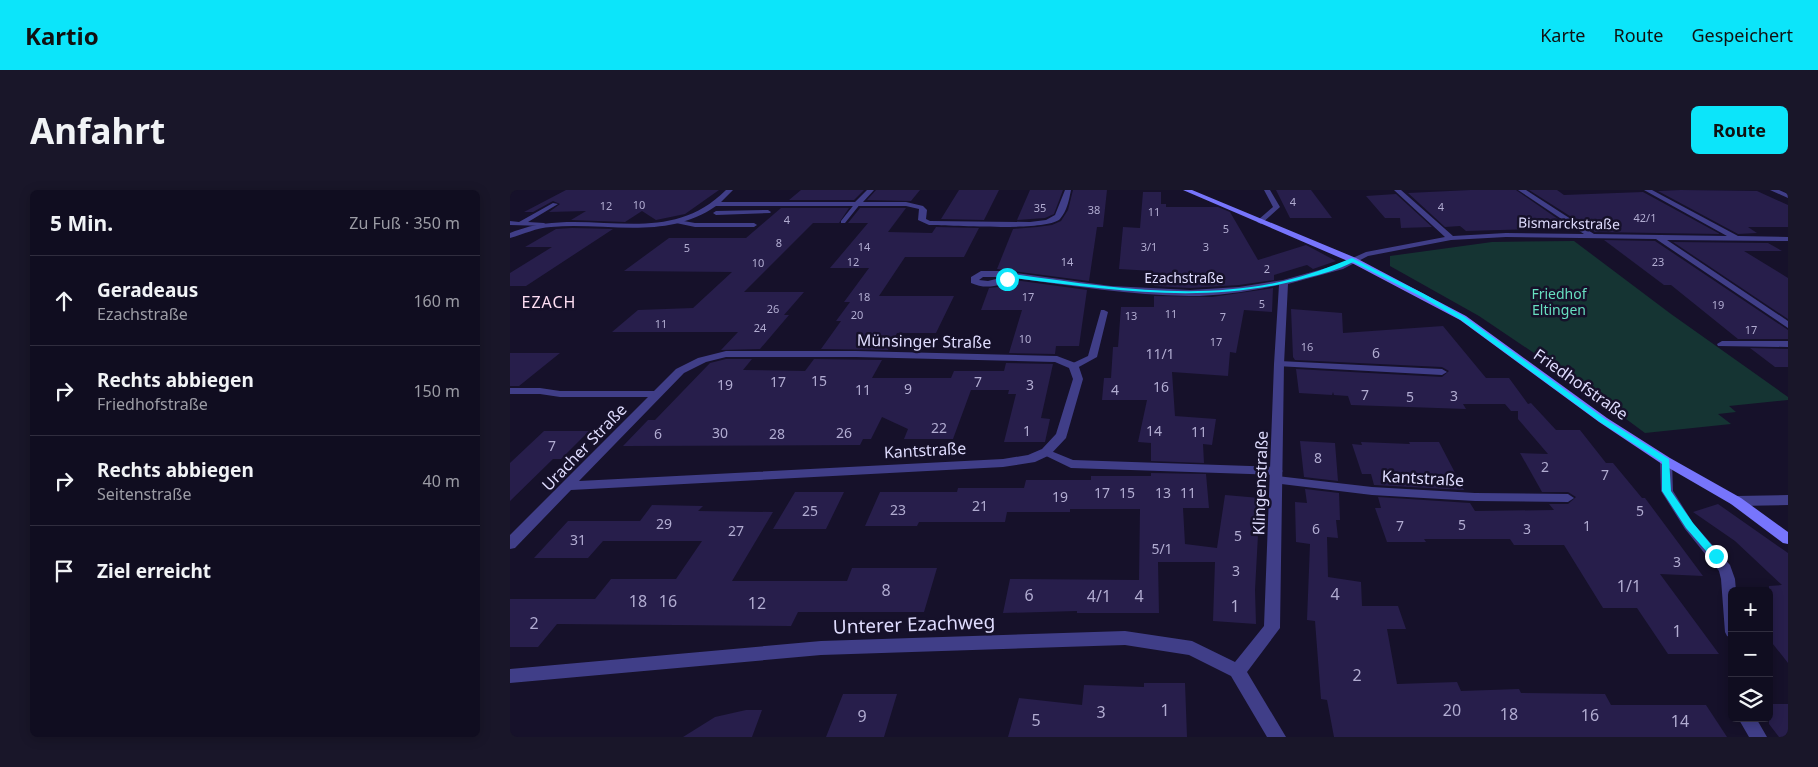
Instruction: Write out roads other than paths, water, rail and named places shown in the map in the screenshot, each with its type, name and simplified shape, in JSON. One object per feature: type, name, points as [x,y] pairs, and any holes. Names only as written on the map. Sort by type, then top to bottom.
[{"type":"street","points":[[510,236],[544,225],[658,224],[678,222],[697,215],[715,204],[730,190]]},
{"type":"street","points":[[858,203],[870,190]]},
{"type":"street","points":[[715,204],[858,203],[916,206],[921,207],[923,210],[922,220],[929,224],[1030,224],[1044,223],[1058,217],[1062,213],[1068,190]]},
{"type":"street","name":"Friedhofstraße","points":[[1186,190],[1352,260],[1463,318],[1602,420],[1666,461],[1736,501],[1788,539]]},
{"type":"street","points":[[1261,222],[1276,207],[1267,190]]},
{"type":"street","points":[[1397,190],[1451,238]]},
{"type":"street","points":[[1521,190],[1593,236]]},
{"type":"street","points":[[1647,190],[1737,238]]},
{"type":"street","points":[[1772,190],[1788,196]]},
{"type":"street","name":"Bismarckstraße","points":[[1352,260],[1366,254],[1451,238],[1506,235],[1788,239]]},
{"type":"street","points":[[1658,237],[1788,325]]},
{"type":"street","name":"Ezachstraße","points":[[1012,276],[1111,289],[1190,293],[1239,290],[1284,282],[1340,267],[1352,260]]},
{"type":"street","name":"Klingenstraße","points":[[1237,671],[1272,628],[1279,364],[1284,282]]},
{"type":"street","points":[[1722,344],[1788,344]]},
{"type":"street","name":"Münsinger Straße","points":[[680,371],[702,360],[726,354],[1000,357],[1058,359],[1074,366]]},
{"type":"street","points":[[1046,452],[1062,435],[1078,379],[1074,366]]},
{"type":"street","name":"Uracher Straße","points":[[510,544],[570,486],[680,371]]},
{"type":"street","name":"Kantstraße","points":[[570,486],[1003,463],[1031,458],[1046,452]]},
{"type":"street","points":[[1736,501],[1788,500]]},
{"type":"street","name":"Unterer Ezachweg","points":[[510,676],[822,648],[1125,638],[1192,648],[1237,671]]},
{"type":"street","points":[[1237,671],[1277,737]]},
{"type":"lane","points":[[843,222],[858,203]]},
{"type":"lane","points":[[521,223],[555,204]]},
{"type":"lane","points":[[716,212],[768,212]]},
{"type":"lane","points":[[744,224],[758,212]]},
{"type":"lane","points":[[678,222],[695,225],[754,224]]},
{"type":"lane","points":[[510,223],[544,225]]},
{"type":"lane","points":[[1074,366],[1092,358],[1104,312]]},
{"type":"lane","points":[[1279,364],[1442,372]]},
{"type":"lane","points":[[510,391],[540,391],[560,394],[657,394]]},
{"type":"lane","name":"Kantstraße","points":[[1046,452],[1071,464],[1277,475],[1372,491],[1568,498]]},
{"type":"lane","points":[[1666,461],[1667,491],[1690,526],[1725,569],[1729,587]]},
{"type":"lane","points":[[1749,722],[1759,737]]},
{"type":"district","name":"EZACH","points":[[549,302]]},
{"type":"park label","name":"Friedhof Eltingen","points":[[1559,302]]}]
